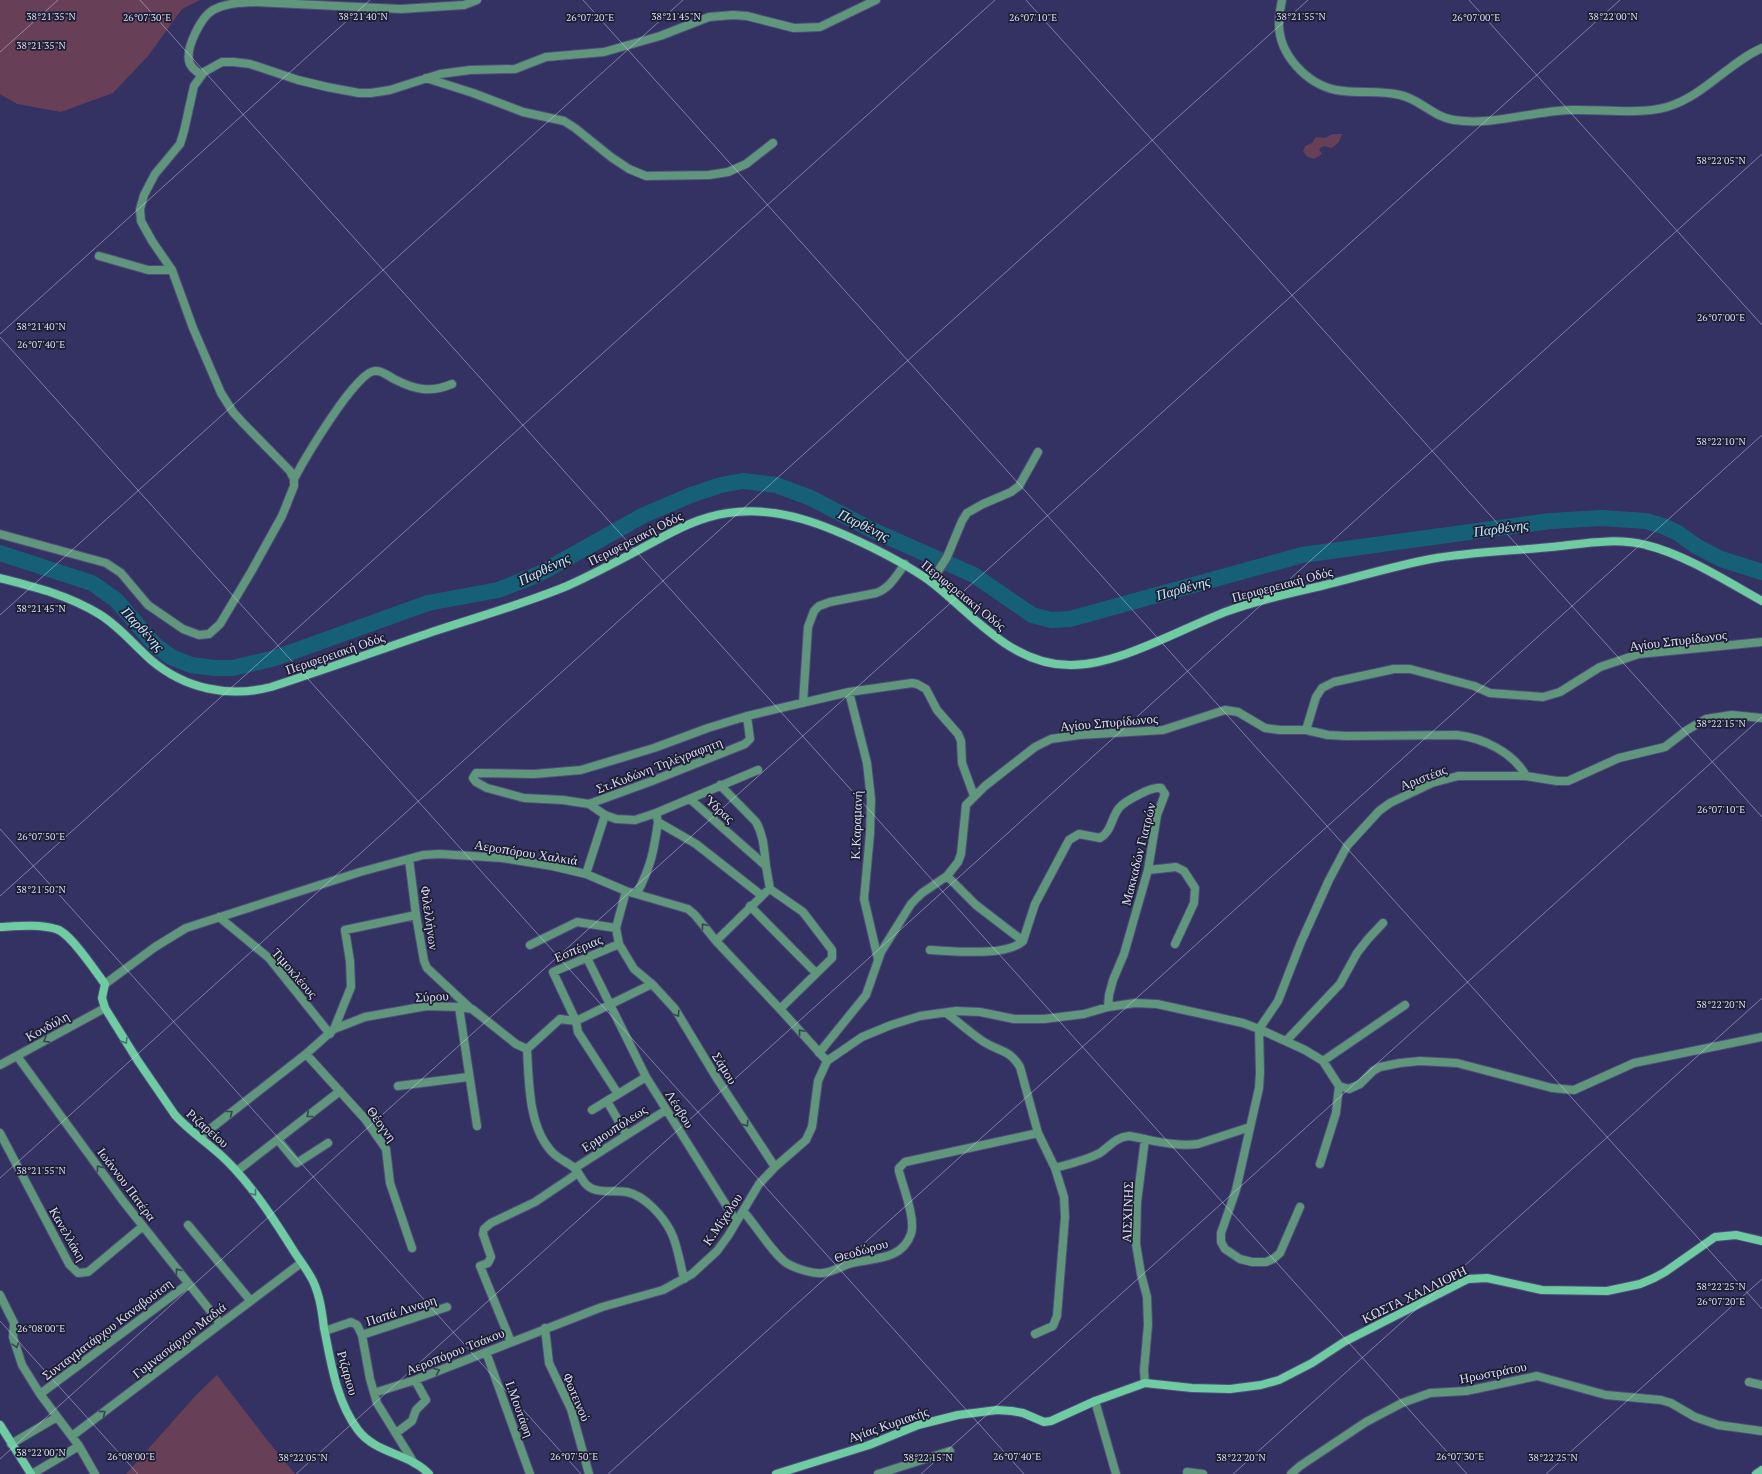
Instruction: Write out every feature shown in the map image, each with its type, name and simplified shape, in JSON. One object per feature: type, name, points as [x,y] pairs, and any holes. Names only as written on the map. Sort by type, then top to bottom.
[{"type":"main road","name":"Περιφερειακή Οδός","points":[[0,578],[62,595],[87,607],[112,623],[152,661],[176,678],[203,688],[236,692],[259,690],[278,685],[562,588],[603,569],[684,526],[711,516],[727,513],[760,511],[807,519],[905,564],[931,582],[1005,644],[1034,660],[1074,666],[1113,658],[1230,610],[1286,594],[1401,566],[1448,557],[1608,542],[1636,543],[1664,551],[1691,563],[1762,600]]},
{"type":"main road","points":[[0,927],[32,926],[56,929],[69,937],[105,984],[102,998],[105,1008]]},
{"type":"main road","name":"Ριζαρείου","points":[[105,1008],[126,1043],[175,1114],[182,1122],[226,1160],[236,1171],[274,1219],[301,1263]]},
{"type":"main road","name":"ΚΩΣΤΑ ΧΑΛΛΙΟΡΗ","points":[[1145,1383],[1192,1388],[1230,1389],[1261,1386],[1290,1376],[1344,1342],[1468,1279],[1487,1278],[1542,1290],[1607,1291],[1640,1284],[1660,1275],[1715,1237],[1736,1235],[1762,1241]]},
{"type":"main road","name":"Ριζαριου","points":[[301,1263],[313,1281],[319,1296],[338,1393],[356,1429],[367,1441],[375,1446],[414,1463],[429,1474]]},
{"type":"main road","name":"Αγίας Κυριακής","points":[[776,1474],[785,1473],[869,1445],[918,1425],[943,1418],[996,1410],[1024,1413],[1044,1422],[1051,1421],[1096,1401],[1145,1383]]},
{"type":"main road","points":[[0,1425],[32,1474]]},
{"type":"main road","points":[[1756,1474],[1762,1470]]},
{"type":"street","points":[[201,75],[190,64],[189,52],[200,21],[207,14],[219,7],[230,4],[253,2],[401,9],[464,5],[477,0]]},
{"type":"street","points":[[294,479],[290,471],[281,461],[233,412],[221,393],[193,328],[172,270],[143,227],[140,215],[144,195],[155,174],[180,144],[194,86],[201,75],[216,65],[234,62],[250,64],[298,80],[358,93],[390,90],[425,78],[470,70],[514,69],[546,57],[604,52],[660,36],[709,17],[733,15],[747,16],[794,28],[820,27],[876,0]]},
{"type":"street","points":[[1282,0],[1279,24],[1281,37],[1293,61],[1311,79],[1335,90],[1396,94],[1405,96],[1437,115],[1454,120],[1475,121],[1570,110],[1651,110],[1669,107],[1708,85],[1748,55],[1762,48]]},
{"type":"street","points":[[425,78],[473,93],[523,112],[564,121],[611,157],[629,169],[646,176],[715,175],[728,172],[746,164],[773,143]]},
{"type":"street","points":[[99,256],[148,270],[172,270]]},
{"type":"street","points":[[0,534],[106,563],[121,573],[148,605],[182,629],[195,634],[204,635],[214,630],[220,624],[252,572],[282,516],[293,489],[294,479],[311,449],[358,381],[366,374],[376,370],[404,383],[428,390],[441,388],[452,384]]},
{"type":"street","points":[[931,582],[947,557],[962,521],[967,513],[983,504],[1011,492],[1019,486],[1038,452]]},
{"type":"street","points":[[802,703],[808,627],[814,611],[819,606],[830,602],[876,593],[883,590],[893,581],[905,564]]},
{"type":"street","name":"Αγίου Σπυρίδωνος","points":[[819,1053],[866,995],[885,943],[911,904],[922,893],[947,876],[954,869],[961,854],[964,809],[974,796],[1035,747],[1051,739],[1080,735],[1163,730],[1225,710],[1238,712],[1265,728],[1280,730],[1306,730],[1316,697],[1322,688],[1334,682],[1394,669],[1410,669],[1474,686],[1493,694],[1543,697],[1560,692],[1600,667],[1639,654],[1762,642]]},
{"type":"street","points":[[746,716],[849,692],[912,683],[917,684],[926,688],[938,710],[958,734],[961,741],[962,763],[974,796]]},
{"type":"street","name":"Κ.Καραμανή","points":[[849,692],[867,763],[871,799],[870,834],[864,899],[878,960]]},
{"type":"street","name":"Αριστέας","points":[[1259,1029],[1278,1001],[1301,942],[1341,855],[1353,837],[1379,811],[1390,803],[1417,790],[1451,778],[1469,776],[1526,776],[1557,781],[1568,781],[1619,758],[1665,747],[1687,730],[1706,719],[1732,715],[1762,718]]},
{"type":"street","name":"Στ.Κυδώνη Τηλέγραφητη","points":[[746,716],[750,739],[745,744],[652,782],[589,804],[563,800],[524,798],[487,788],[476,782],[473,778],[476,773],[534,774],[581,770],[654,748],[746,716]]},
{"type":"street","points":[[1306,730],[1328,735],[1346,736],[1467,736],[1486,742],[1518,763],[1526,776]]},
{"type":"street","points":[[690,799],[758,770]]},
{"type":"street","points":[[720,785],[756,822],[760,829],[770,889],[803,912],[832,950],[832,958],[780,1009]]},
{"type":"street","name":"Μακκαδών Γιατρών","points":[[1024,941],[1035,904],[1070,840],[1079,834],[1100,838],[1105,835],[1119,808],[1128,800],[1159,787],[1165,794],[1157,815],[1148,870],[1124,954],[1113,980],[1109,995],[1108,1007]]},
{"type":"street","name":"Ύδρας","points":[[589,804],[605,815],[626,820],[635,820],[690,799],[766,866]]},
{"type":"street","points":[[637,893],[648,873],[653,854],[658,822],[656,813]]},
{"type":"street","points":[[586,874],[605,815]]},
{"type":"street","points":[[658,822],[696,844],[761,895]]},
{"type":"street","name":"Αεροπόρου Χαλκιά","points":[[105,984],[175,934],[186,928],[219,917],[409,858],[433,853],[496,857],[552,866],[586,874],[626,891],[688,909],[827,1061]]},
{"type":"street","name":"Φιλελλήνων","points":[[409,858],[422,951],[428,968],[472,1009]]},
{"type":"street","points":[[1148,870],[1176,868],[1184,871],[1194,888],[1194,903],[1175,944]]},
{"type":"street","points":[[930,950],[1006,950],[1019,945],[1024,941],[976,905],[947,876]]},
{"type":"street","points":[[716,941],[761,895],[770,889]]},
{"type":"street","points":[[619,944],[616,928],[626,891]]},
{"type":"street","points":[[750,906],[816,973]]},
{"type":"street","points":[[200,1137],[332,1032],[351,987],[350,961],[345,930],[416,915]]},
{"type":"street","name":"Τιμοκλέους","points":[[219,917],[269,958],[332,1032]]},
{"type":"street","points":[[530,944],[577,922],[616,928]]},
{"type":"street","points":[[1286,1041],[1340,984],[1357,953],[1383,923]]},
{"type":"street","name":"Εσπέριας","points":[[576,1021],[553,972],[619,944]]},
{"type":"street","name":"Σάμου","points":[[619,944],[634,969],[652,984],[675,1009],[716,1077],[774,1167]]},
{"type":"street","points":[[587,958],[610,1006]]},
{"type":"street","points":[[527,1049],[560,1019],[576,1021],[610,1006],[652,984]]},
{"type":"street","points":[[827,1061],[862,1037],[885,1027],[920,1016],[968,1011],[1014,1019],[1037,1020],[1084,1014],[1108,1007],[1135,1003],[1157,1004],[1243,1023],[1259,1029],[1305,1050],[1323,1061],[1339,1086],[1344,1088],[1354,1088],[1380,1067],[1395,1063],[1420,1061],[1457,1063],[1552,1088],[1574,1090],[1634,1063],[1745,1039],[1762,1037]]},
{"type":"street","points":[[1323,1061],[1405,1005]]},
{"type":"street","name":"Σύρου","points":[[332,1032],[365,1017],[386,1012],[427,1006],[472,1009]]},
{"type":"street","name":"Λέσβου","points":[[610,1006],[646,1077],[736,1221]]},
{"type":"street","points":[[458,1007],[477,1126]]},
{"type":"street","name":"Κονδύλη","points":[[0,1064],[105,1008]]},
{"type":"street","points":[[472,1009],[516,1044],[527,1049]]},
{"type":"street","points":[[946,1013],[984,1042],[1010,1054],[1015,1059],[1020,1067],[1038,1133],[1055,1168],[1064,1197],[1066,1217],[1058,1308],[1053,1326],[1035,1334]]},
{"type":"street","name":"Ερμουπόλεως","points":[[576,1021],[578,1032],[582,1040],[618,1094]]},
{"type":"street","points":[[1259,1029],[1259,1088],[1236,1190],[1221,1233],[1221,1242],[1225,1249],[1240,1259],[1252,1262],[1266,1262],[1273,1259],[1280,1253],[1300,1207]]},
{"type":"street","points":[[527,1049],[533,1114],[544,1139],[553,1153],[576,1170],[588,1186],[595,1190],[628,1192],[643,1200],[659,1214],[671,1233],[684,1279]]},
{"type":"street","name":"Θέογνη","points":[[306,1054],[365,1119],[386,1149],[390,1183],[412,1248]]},
{"type":"street","name":"Ιωάννου Πατέρα","points":[[17,1056],[188,1284],[220,1323]]},
{"type":"street","name":"Κ.Μίχαλου","points":[[545,1328],[602,1307],[657,1293],[684,1279],[699,1268],[717,1251],[759,1184],[774,1167],[806,1140],[812,1127],[818,1081],[827,1061]]},
{"type":"street","points":[[398,1086],[468,1077]]},
{"type":"street","points":[[592,1110],[646,1077]]},
{"type":"street","points":[[1320,1164],[1336,1113],[1339,1086]]},
{"type":"street","points":[[236,1171],[340,1091]]},
{"type":"street","points":[[607,1101],[626,1134]]},
{"type":"street","name":"Ερμουπόλεως","points":[[511,1342],[480,1266],[488,1263],[491,1256],[483,1234],[484,1229],[487,1226],[535,1202],[626,1134],[666,1110]]},
{"type":"street","points":[[1055,1168],[1085,1159],[1100,1152],[1121,1137],[1129,1136],[1181,1145],[1190,1145],[1198,1144],[1250,1126]]},
{"type":"street","name":"Κανελλάκη","points":[[0,1133],[69,1264],[78,1273],[88,1272],[144,1226]]},
{"type":"street","name":"Θεοδώρου","points":[[743,1211],[779,1257],[788,1264],[802,1270],[823,1273],[860,1261],[883,1258],[893,1255],[901,1250],[912,1232],[912,1222],[899,1171],[901,1164],[1038,1133]]},
{"type":"street","name":"ΑΙΣΧΙΝΗΣ","points":[[1144,1139],[1136,1244],[1140,1274],[1147,1297],[1148,1325],[1144,1370],[1145,1383]]},
{"type":"street","points":[[278,1140],[297,1163],[328,1143]]},
{"type":"street","points":[[188,1225],[250,1300]]},
{"type":"street","name":"Γυμνασιάρχου Μαδιά","points":[[72,1436],[250,1300],[301,1263]]},
{"type":"street","name":"Συνταγματάρχου Καναβούτση","points":[[40,1394],[188,1284]]},
{"type":"street","points":[[0,1295],[14,1323],[13,1337],[22,1365],[40,1394],[79,1446],[95,1474]]},
{"type":"street","name":"Παπά Λιναρη","points":[[362,1335],[447,1307]]},
{"type":"street","points":[[325,1331],[351,1322],[357,1325],[362,1335],[367,1366],[377,1403],[414,1463]]},
{"type":"street","name":"Αεροπόρου Τσάκου","points":[[374,1393],[416,1380],[545,1328]]},
{"type":"street","name":"Φωτεινού","points":[[545,1328],[549,1363],[571,1409],[590,1474]]},
{"type":"street","name":"Ι.Μουτάφη","points":[[486,1352],[530,1474]]},
{"type":"street","name":"Ηρωστράτου","points":[[1291,1474],[1300,1466],[1366,1422],[1402,1403],[1430,1393],[1466,1391],[1537,1376],[1544,1376],[1579,1389],[1606,1395],[1661,1400],[1671,1403],[1695,1417],[1749,1431],[1762,1431]]},
{"type":"street","points":[[396,1434],[412,1422],[416,1410],[426,1400],[416,1380]]},
{"type":"street","points":[[1748,1382],[1762,1385]]},
{"type":"street","points":[[1096,1401],[1116,1474]]},
{"type":"street","points":[[11,1444],[57,1417]]},
{"type":"street","points":[[32,1474],[79,1446]]},
{"type":"street","points":[[878,1474],[950,1451]]},
{"type":"street","points":[[1187,1472],[1203,1474]]},
{"type":"shaded area","points":[[0,0],[200,0],[182,9],[148,56],[113,93],[61,112],[17,104],[0,94]]},
{"type":"shaded area","points":[[1333,134],[1342,134],[1339,142],[1332,148],[1324,146],[1319,149],[1322,154],[1314,159],[1308,157],[1303,152],[1305,146],[1312,143],[1316,137],[1325,138]]},
{"type":"shaded area","points":[[217,1375],[295,1474],[126,1474],[198,1393]]},
{"type":"waterway","name":"Παρθένης","points":[[0,553],[92,583],[116,600],[155,645],[171,657],[191,665],[215,668],[233,668],[275,658],[428,603],[498,590],[537,575],[644,515],[691,495],[721,485],[743,481],[776,485],[811,498],[870,529],[974,575],[1032,615],[1051,620],[1070,619],[1302,555],[1550,521],[1602,518],[1646,521],[1663,526],[1678,533],[1696,546],[1721,559],[1762,572]]}]
